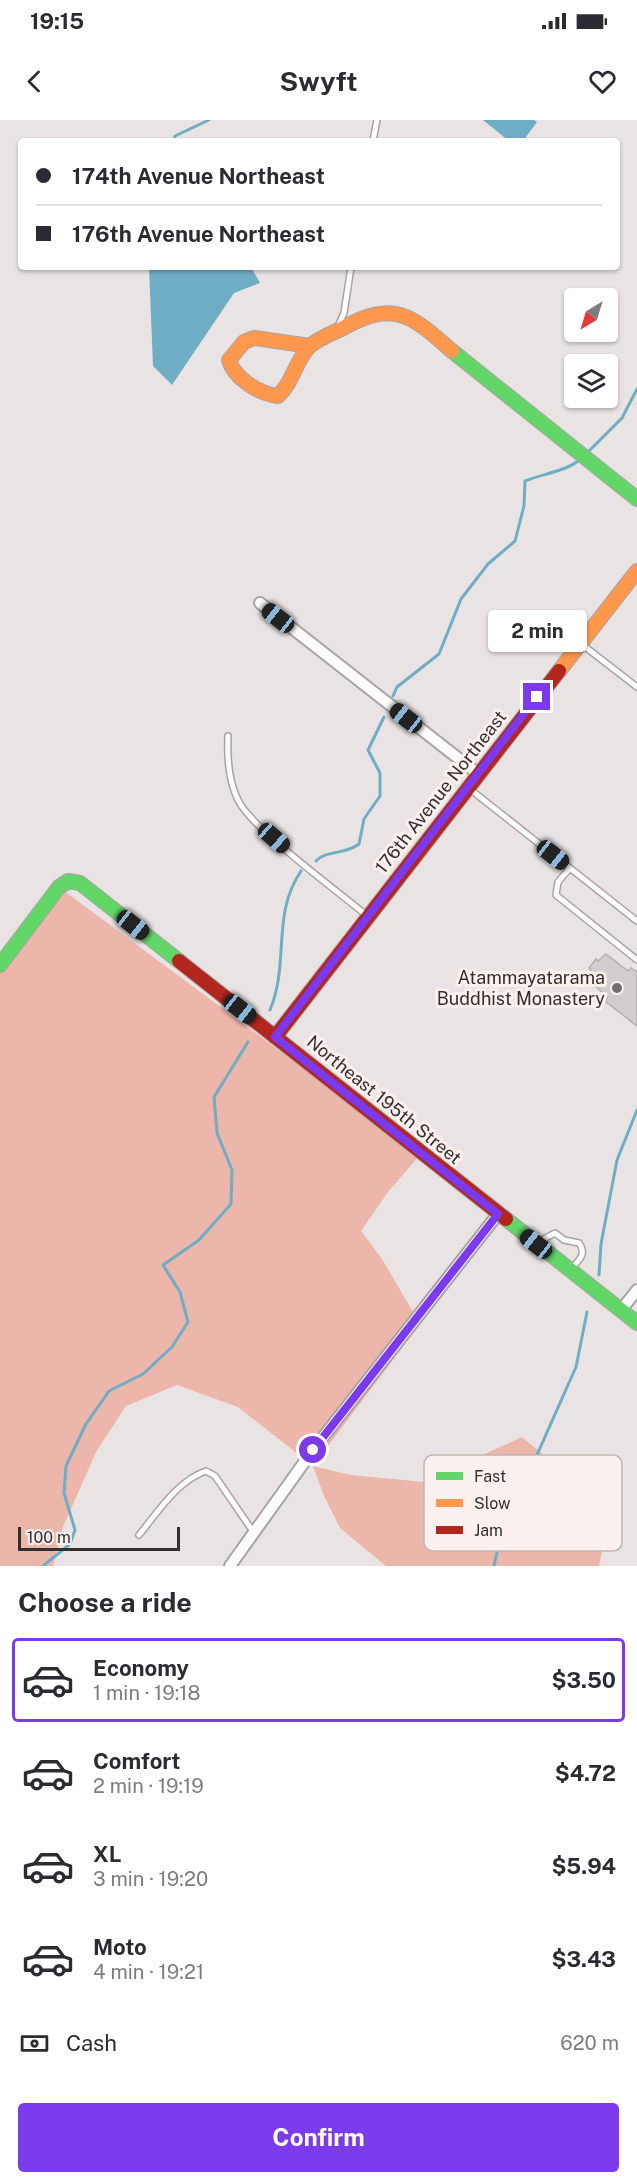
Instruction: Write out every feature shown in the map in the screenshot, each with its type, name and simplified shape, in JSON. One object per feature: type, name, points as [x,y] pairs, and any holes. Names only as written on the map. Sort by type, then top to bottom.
[{"type":"street","points":[[310,346],[254,339],[244,342],[229,360],[232,371],[267,395],[278,396],[285,390],[310,346],[360,319],[395,312],[419,321],[451,351],[580,451],[637,499]]},
{"type":"street","name":"176th Avenue Northeast","points":[[275,1037],[477,773],[637,571]]},
{"type":"street","points":[[260,603],[477,773]]},
{"type":"street","name":"Northeast 195th Street","points":[[0,965],[59,887],[68,881],[80,883],[637,1323]]},
{"type":"street","points":[[230,1566],[313,1450],[498,1214]]},
{"type":"street","points":[[621,1310],[637,1290]]},
{"type":"lane","points":[[374,138],[377,120]]},
{"type":"lane","points":[[335,332],[344,313],[351,270]]},
{"type":"lane","points":[[580,643],[637,687]]},
{"type":"lane","points":[[228,736],[231,782],[239,802],[259,825],[368,916]]},
{"type":"lane","points":[[467,787],[637,921]]},
{"type":"lane","points":[[570,868],[558,882],[556,895],[637,960]]},
{"type":"lane","points":[[536,1244],[555,1233],[564,1240],[579,1243],[583,1250],[581,1259],[570,1270]]},
{"type":"lane","points":[[139,1535],[171,1495],[198,1474],[206,1471],[215,1476],[254,1533]]},
{"type":"shaded area","points":[[59,887],[420,1155],[388,1192],[361,1231],[382,1259],[420,1324],[313,1466],[238,1407],[177,1385],[126,1406],[96,1452],[63,1527],[53,1566],[0,1566],[0,965]]},
{"type":"shaded area","points":[[522,1437],[544,1455],[483,1455]]},
{"type":"shaded area","points":[[313,1466],[351,1475],[424,1482],[424,1551],[602,1551],[599,1566],[386,1566],[340,1528],[324,1496]]},
{"type":"water","points":[[483,120],[534,120],[537,122],[525,138],[505,138]]},
{"type":"water","points":[[149,270],[253,270],[260,283],[234,293],[172,385],[153,366]]},
{"type":"building","name":"Atammayatarama Buddhist Monastery","points":[[606,954],[628,971],[631,968],[637,972],[637,1026],[605,1001],[608,997],[587,979],[591,970],[589,968],[596,959],[598,961]]},
{"type":"waterway","points":[[175,138],[209,120]]},
{"type":"waterway","points":[[589,451],[622,418],[637,389]]},
{"type":"waterway","points":[[393,696],[397,687],[439,654],[461,599],[488,564],[515,541],[524,506],[525,481],[562,469],[582,458]]},
{"type":"waterway","points":[[316,861],[325,855],[348,850],[359,844],[364,819],[380,796],[380,773],[368,750],[384,717]]},
{"type":"waterway","points":[[270,1010],[279,974],[286,905],[301,871]]},
{"type":"waterway","points":[[43,1566],[70,1544],[75,1530],[64,1493],[66,1466],[86,1424],[109,1391],[143,1374],[172,1347],[188,1322],[180,1292],[163,1265],[199,1240],[231,1204],[232,1170],[217,1133],[214,1097],[248,1042]]},
{"type":"waterway","points":[[599,1275],[601,1244],[617,1160],[637,1110]]},
{"type":"waterway","points":[[537,1455],[576,1367],[587,1312]]},
{"type":"waterway","points":[[494,1566],[497,1551]]},
{"type":"traffic: fast","points":[[452,351],[637,499]]},
{"type":"traffic: fast","points":[[0,965],[59,887],[68,881],[80,883],[179,961]]},
{"type":"traffic: fast","points":[[506,1219],[637,1323]]},
{"type":"traffic: slow","points":[[310,346],[254,338],[244,342],[229,360],[236,373],[248,384],[263,392],[278,396],[287,385],[305,351],[314,343],[361,319],[376,314],[390,313],[402,315],[414,321],[452,351]]},
{"type":"traffic: slow","points":[[559,671],[637,571]]},
{"type":"traffic: jam","points":[[275,1037],[559,671]]},
{"type":"traffic: jam","points":[[179,961],[506,1219]]},
{"type":"place","name":"Atammayatarama Buddhist Monastery","points":[[617,988]]},
{"type":"route","points":[[313,1450],[498,1214],[275,1037],[537,697]]}]
